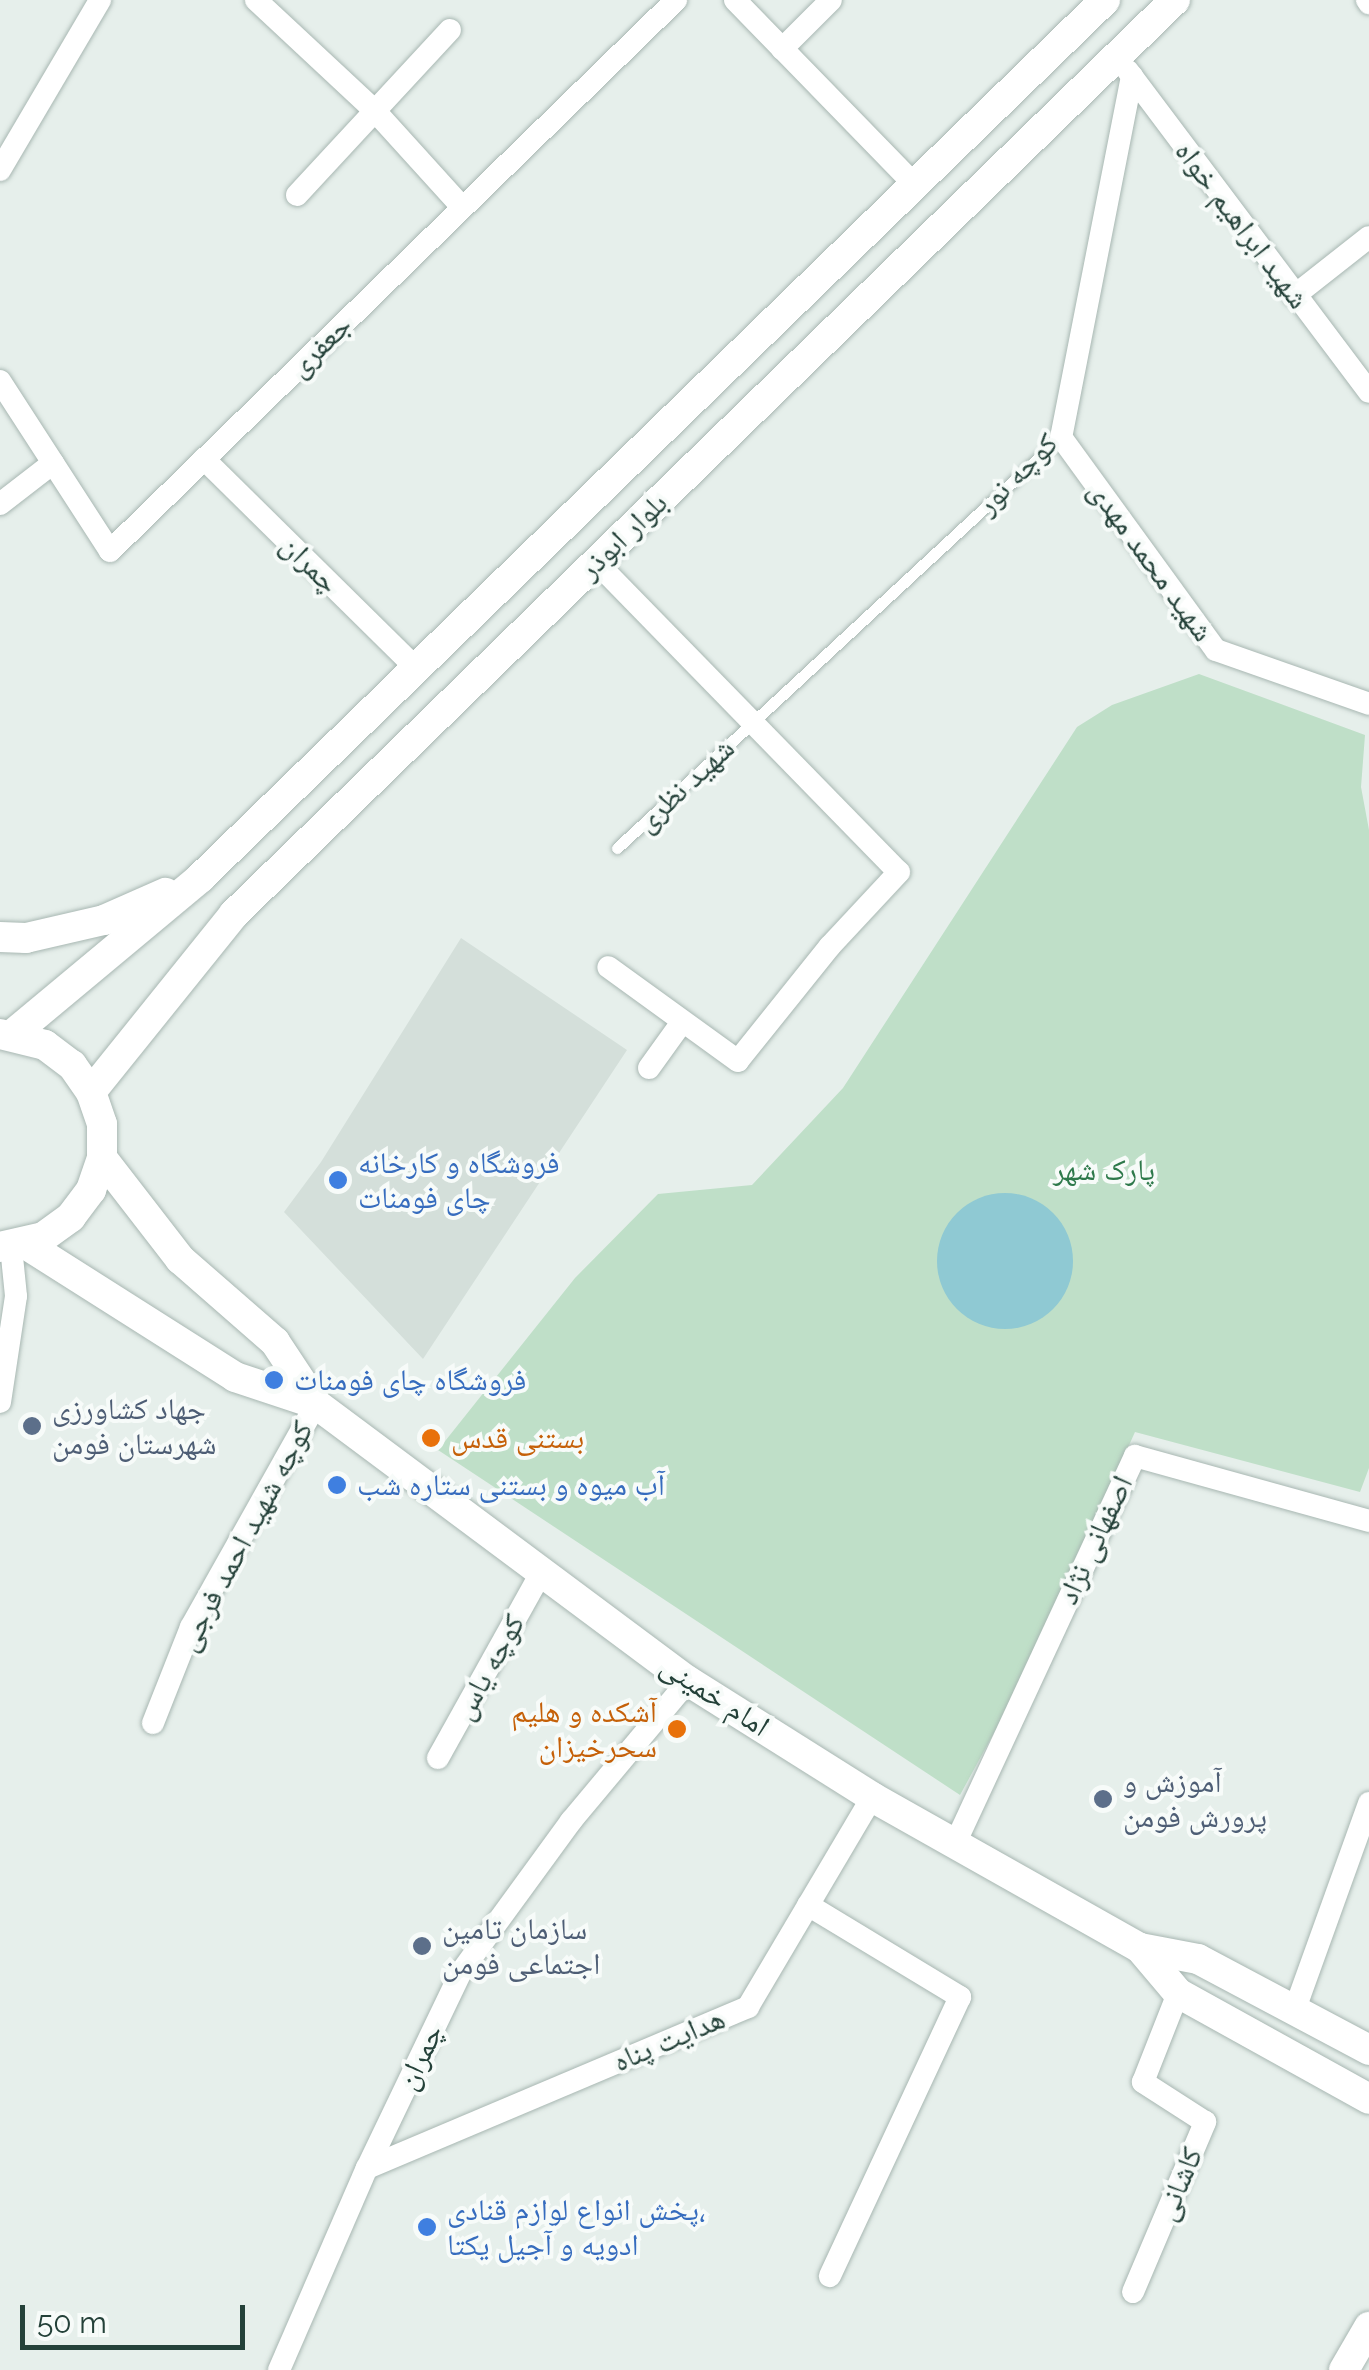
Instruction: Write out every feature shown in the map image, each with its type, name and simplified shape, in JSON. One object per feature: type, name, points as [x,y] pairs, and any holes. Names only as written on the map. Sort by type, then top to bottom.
[{"type":"street","points":[[0,170],[100,0]]},
{"type":"street","name":"جعفری","points":[[0,380],[110,551],[676,0]]},
{"type":"street","points":[[735,0],[949,220]]},
{"type":"street","points":[[782,48],[831,0]]},
{"type":"street","name":"بلوار ابوذر","points":[[6,1034],[200,878],[1104,0]]},
{"type":"street","name":"بلوار ابوذر","points":[[91,1092],[234,914],[949,220],[1124,66],[1176,0]]},
{"type":"street","points":[[267,1],[462,208]]},
{"type":"street","points":[[297,195],[450,30]]},
{"type":"street","name":"شهید ابراهیم خواه","points":[[1124,66],[1369,392]]},
{"type":"street","name":"کوچه نور","points":[[1061,437],[1124,66]]},
{"type":"street","points":[[1294,296],[1369,238]]},
{"type":"street","name":"شهید محمد مهدی","points":[[1061,437],[1216,650],[1369,704]]},
{"type":"street","name":"چمران","points":[[204,460],[416,668]]},
{"type":"street","points":[[0,504],[53,463]]},
{"type":"street","points":[[596,562],[900,872],[830,946],[738,1060],[608,967]]},
{"type":"street","points":[[0,937],[26,938],[104,920],[200,878]]},
{"type":"street","points":[[649,1068],[682,1022]]},
{"type":"street","points":[[0,1402],[16,1296],[12,1246],[44,1238],[71,1218],[91,1190],[102,1158],[102,1124],[91,1092],[72,1065],[45,1044],[6,1034]]},
{"type":"street","name":"امام خمینی","points":[[102,1158],[180,1259],[275,1342],[316,1404]]},
{"type":"street","name":"امام خمینی","points":[[12,1246],[235,1377],[316,1404],[540,1575],[688,1681],[954,1846],[1140,1948],[1198,1959],[1369,2050]]},
{"type":"street","name":"کوچه شهید احمد فرجی","points":[[153,1723],[191,1627],[316,1404]]},
{"type":"street","name":"اصفهانی نژاد","points":[[954,1846],[1135,1456],[1369,1521]]},
{"type":"street","name":"کوچه یاس","points":[[438,1758],[540,1575]]},
{"type":"street","name":"چمران","points":[[279,2370],[366,2168],[462,1972],[571,1821],[688,1681]]},
{"type":"street","name":"هدایت پناه","points":[[366,2168],[748,2007],[872,1797]]},
{"type":"street","points":[[1294,2009],[1369,1804]]},
{"type":"street","points":[[808,1905],[960,1997],[830,2276]]},
{"type":"street","name":"امام خمینی","points":[[1140,1948],[1178,1993],[1369,2099]]},
{"type":"street","name":"کاشانی","points":[[1133,2292],[1205,2122],[1143,2082],[1178,1993]]},
{"type":"street","points":[[1344,2370],[1369,2327]]},
{"type":"lane","name":"کوچه نور","points":[[753,722],[1061,437]]},
{"type":"lane","name":"شهید نظری","points":[[617,848],[753,722]]},
{"type":"shaded area","points":[[461,938],[627,1050],[423,1359],[284,1212],[321,1162]]},
{"type":"green space","name":"پارک شهر","points":[[1199,674],[1365,735],[1361,787],[1369,830],[1369,1468],[1360,1492],[1135,1432],[1025,1676],[960,1795],[438,1450],[575,1278],[658,1194],[752,1185],[843,1088],[1077,727],[1112,705]]},
{"type":"water","points":[[1005,1193],[1031,1198],[1053,1213],[1068,1235],[1073,1261],[1068,1287],[1053,1309],[1031,1324],[1005,1329],[979,1324],[957,1309],[942,1287],[937,1261],[942,1235],[957,1213],[979,1198]]},
{"type":"place","name":"فروشگاه و کارخانه چای فومنات","points":[[338,1180]]},
{"type":"place","name":"فروشگاه چای فومنات","points":[[274,1380]]},
{"type":"place","name":"جهاد کشاورزی شهرستان فومن","points":[[32,1426]]},
{"type":"place","name":"بستنی قدس","points":[[431,1438]]},
{"type":"place","name":"آب میوه و بستنی ستاره شب","points":[[337,1485]]},
{"type":"place","name":"آشکده و هلیم سحرخیزان","points":[[677,1729]]},
{"type":"place","name":"آموزش و پرورش فومن","points":[[1103,1799]]},
{"type":"place","name":"سازمان تامین اجتماعی فومن","points":[[422,1946]]},
{"type":"place","name":"پخش انواع لوازم قنادی، ادویه و آجیل یکتا","points":[[427,2227]]}]
